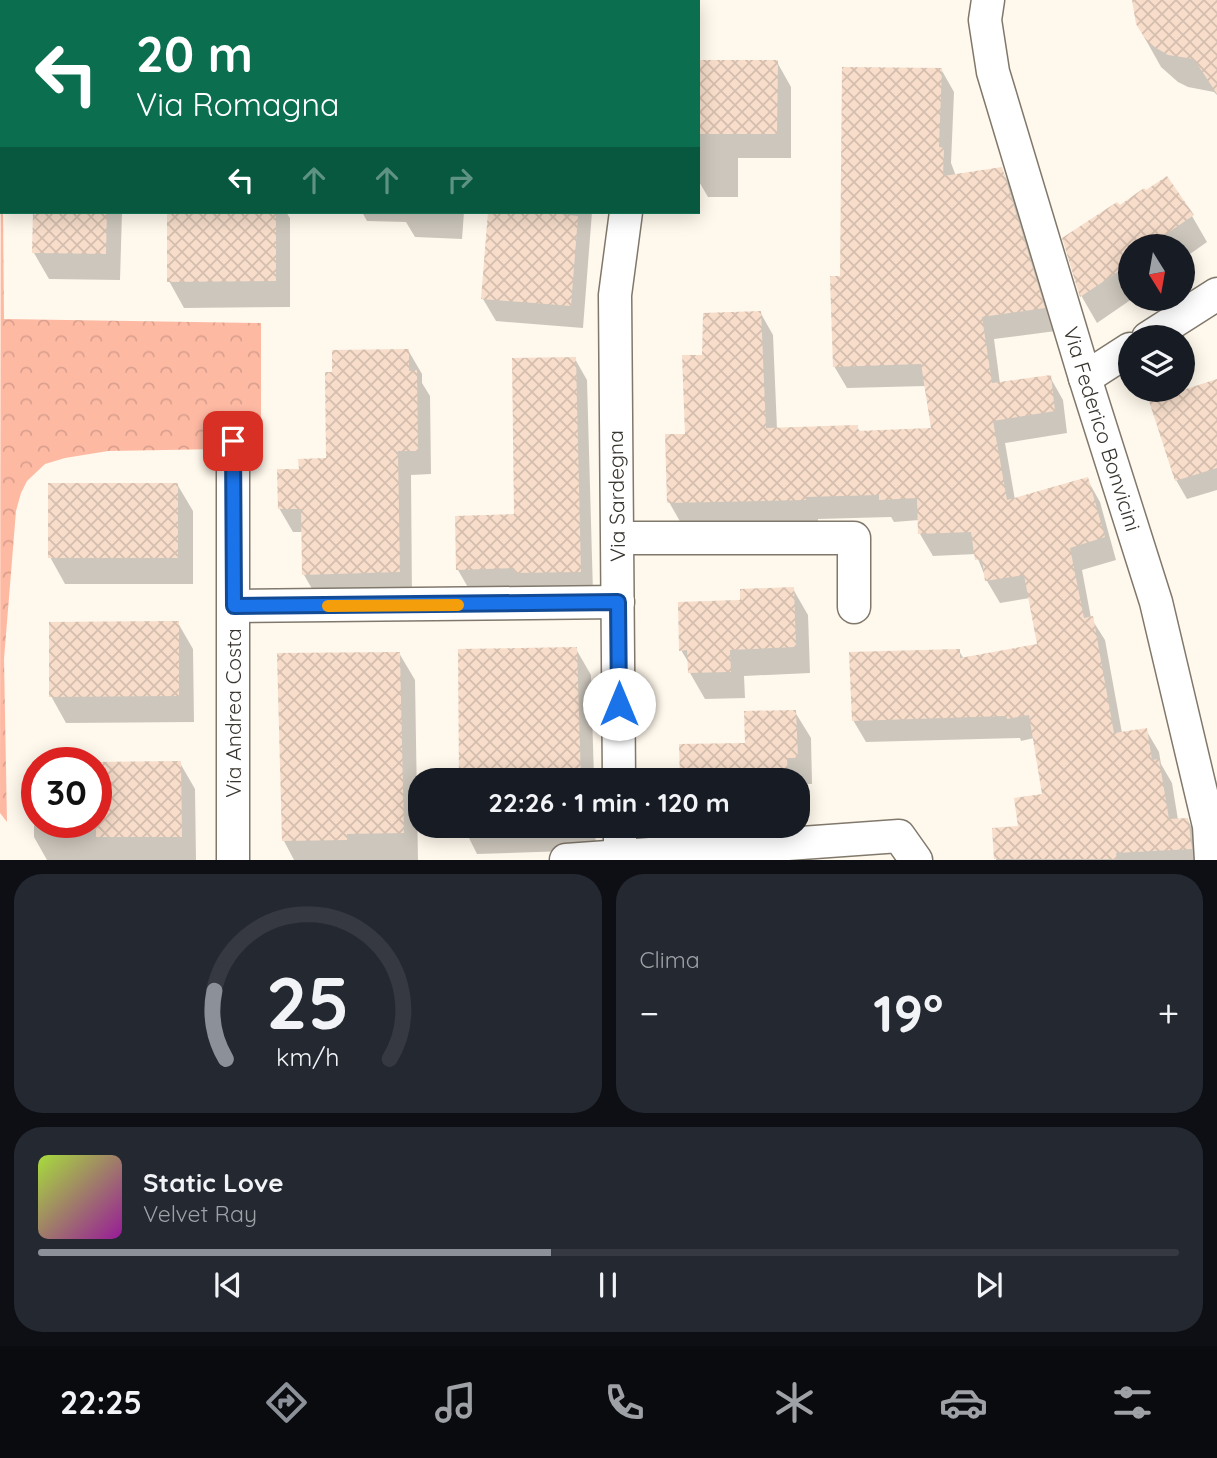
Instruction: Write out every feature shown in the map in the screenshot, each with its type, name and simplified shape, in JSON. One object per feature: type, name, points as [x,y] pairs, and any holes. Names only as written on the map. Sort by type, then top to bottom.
[{"type":"street","name":"Via Federico Bonvicini","points":[[988,0],[985,20],[993,72],[1085,378],[1157,602],[1213,824],[1211,859]]},
{"type":"street","name":"Via Sardegna","points":[[619,768],[615,295],[626,214]]},
{"type":"street","points":[[1168,325],[1217,294]]},
{"type":"street","points":[[1085,378],[1118,357]]},
{"type":"street","name":"Via Andrea Costa","points":[[233,441],[233,859]]},
{"type":"street","points":[[618,538],[854,538],[854,607]]},
{"type":"street","points":[[234,606],[618,602]]},
{"type":"street","points":[[566,859],[620,841],[899,836],[916,859]]},
{"type":"green space","points":[[1,214],[3,214],[4,319],[261,323],[261,438],[240,435],[221,449],[108,451],[65,458],[45,464],[27,481],[16,511],[4,659],[7,822],[0,813]]},
{"type":"building","points":[[1132,0],[1217,0],[1217,94],[1194,59],[1168,55],[1148,43],[1136,24]]},
{"type":"building","points":[[700,60],[778,60],[777,134],[700,134]]},
{"type":"building","points":[[842,67],[942,68],[939,147],[944,148],[943,176],[1002,167],[1045,308],[982,317],[992,383],[1051,375],[1055,411],[993,421],[1007,500],[1088,477],[1105,537],[1070,548],[1084,618],[1093,616],[1114,733],[1147,728],[1152,760],[1159,759],[1169,819],[1188,818],[1192,849],[1116,853],[1117,859],[994,859],[992,828],[1018,826],[1014,798],[1042,794],[1029,715],[1007,719],[1006,716],[852,721],[849,652],[960,649],[960,658],[1037,644],[1024,575],[985,581],[982,559],[975,560],[971,532],[918,534],[917,498],[879,500],[879,495],[806,497],[806,500],[667,503],[665,434],[685,434],[682,355],[702,355],[703,313],[761,311],[766,428],[858,425],[858,431],[931,428],[921,364],[833,367],[830,276],[840,276]]},
{"type":"building","points":[[1167,176],[1194,215],[1166,234],[1118,234],[1118,272],[1080,297],[1062,238],[1117,202],[1120,205],[1144,188],[1146,190]]},
{"type":"building","points":[[33,214],[107,214],[106,254],[32,253]]},
{"type":"building","points":[[167,214],[276,214],[276,281],[167,282]]},
{"type":"building","points":[[488,214],[578,216],[571,306],[481,299]]},
{"type":"building","points":[[409,349],[409,371],[417,370],[418,451],[398,451],[400,572],[302,575],[301,509],[278,509],[277,469],[299,469],[298,459],[326,458],[325,372],[332,372],[332,350]]},
{"type":"building","points":[[576,357],[581,572],[515,573],[514,568],[456,570],[455,516],[514,514],[512,358]]},
{"type":"building","points":[[1217,379],[1217,468],[1175,481],[1149,402],[1195,402],[1195,386]]},
{"type":"building","points":[[48,483],[178,483],[178,558],[48,558]]},
{"type":"building","points":[[794,587],[796,647],[730,650],[731,672],[688,673],[687,650],[679,651],[678,602],[740,600],[740,589]]},
{"type":"building","points":[[179,621],[179,696],[49,697],[49,622]]},
{"type":"building","points":[[577,647],[581,768],[459,768],[458,649]]},
{"type":"building","points":[[400,652],[404,833],[347,834],[347,840],[282,841],[277,653]]},
{"type":"building","points":[[796,710],[798,758],[787,758],[787,768],[680,768],[679,744],[745,743],[744,711]]},
{"type":"building","points":[[181,761],[182,837],[112,837],[112,762]]},
{"type":"slow traffic","points":[[328,606],[458,605]]},
{"type":"route","points":[[233,441],[234,606],[618,602],[619,704]]}]
